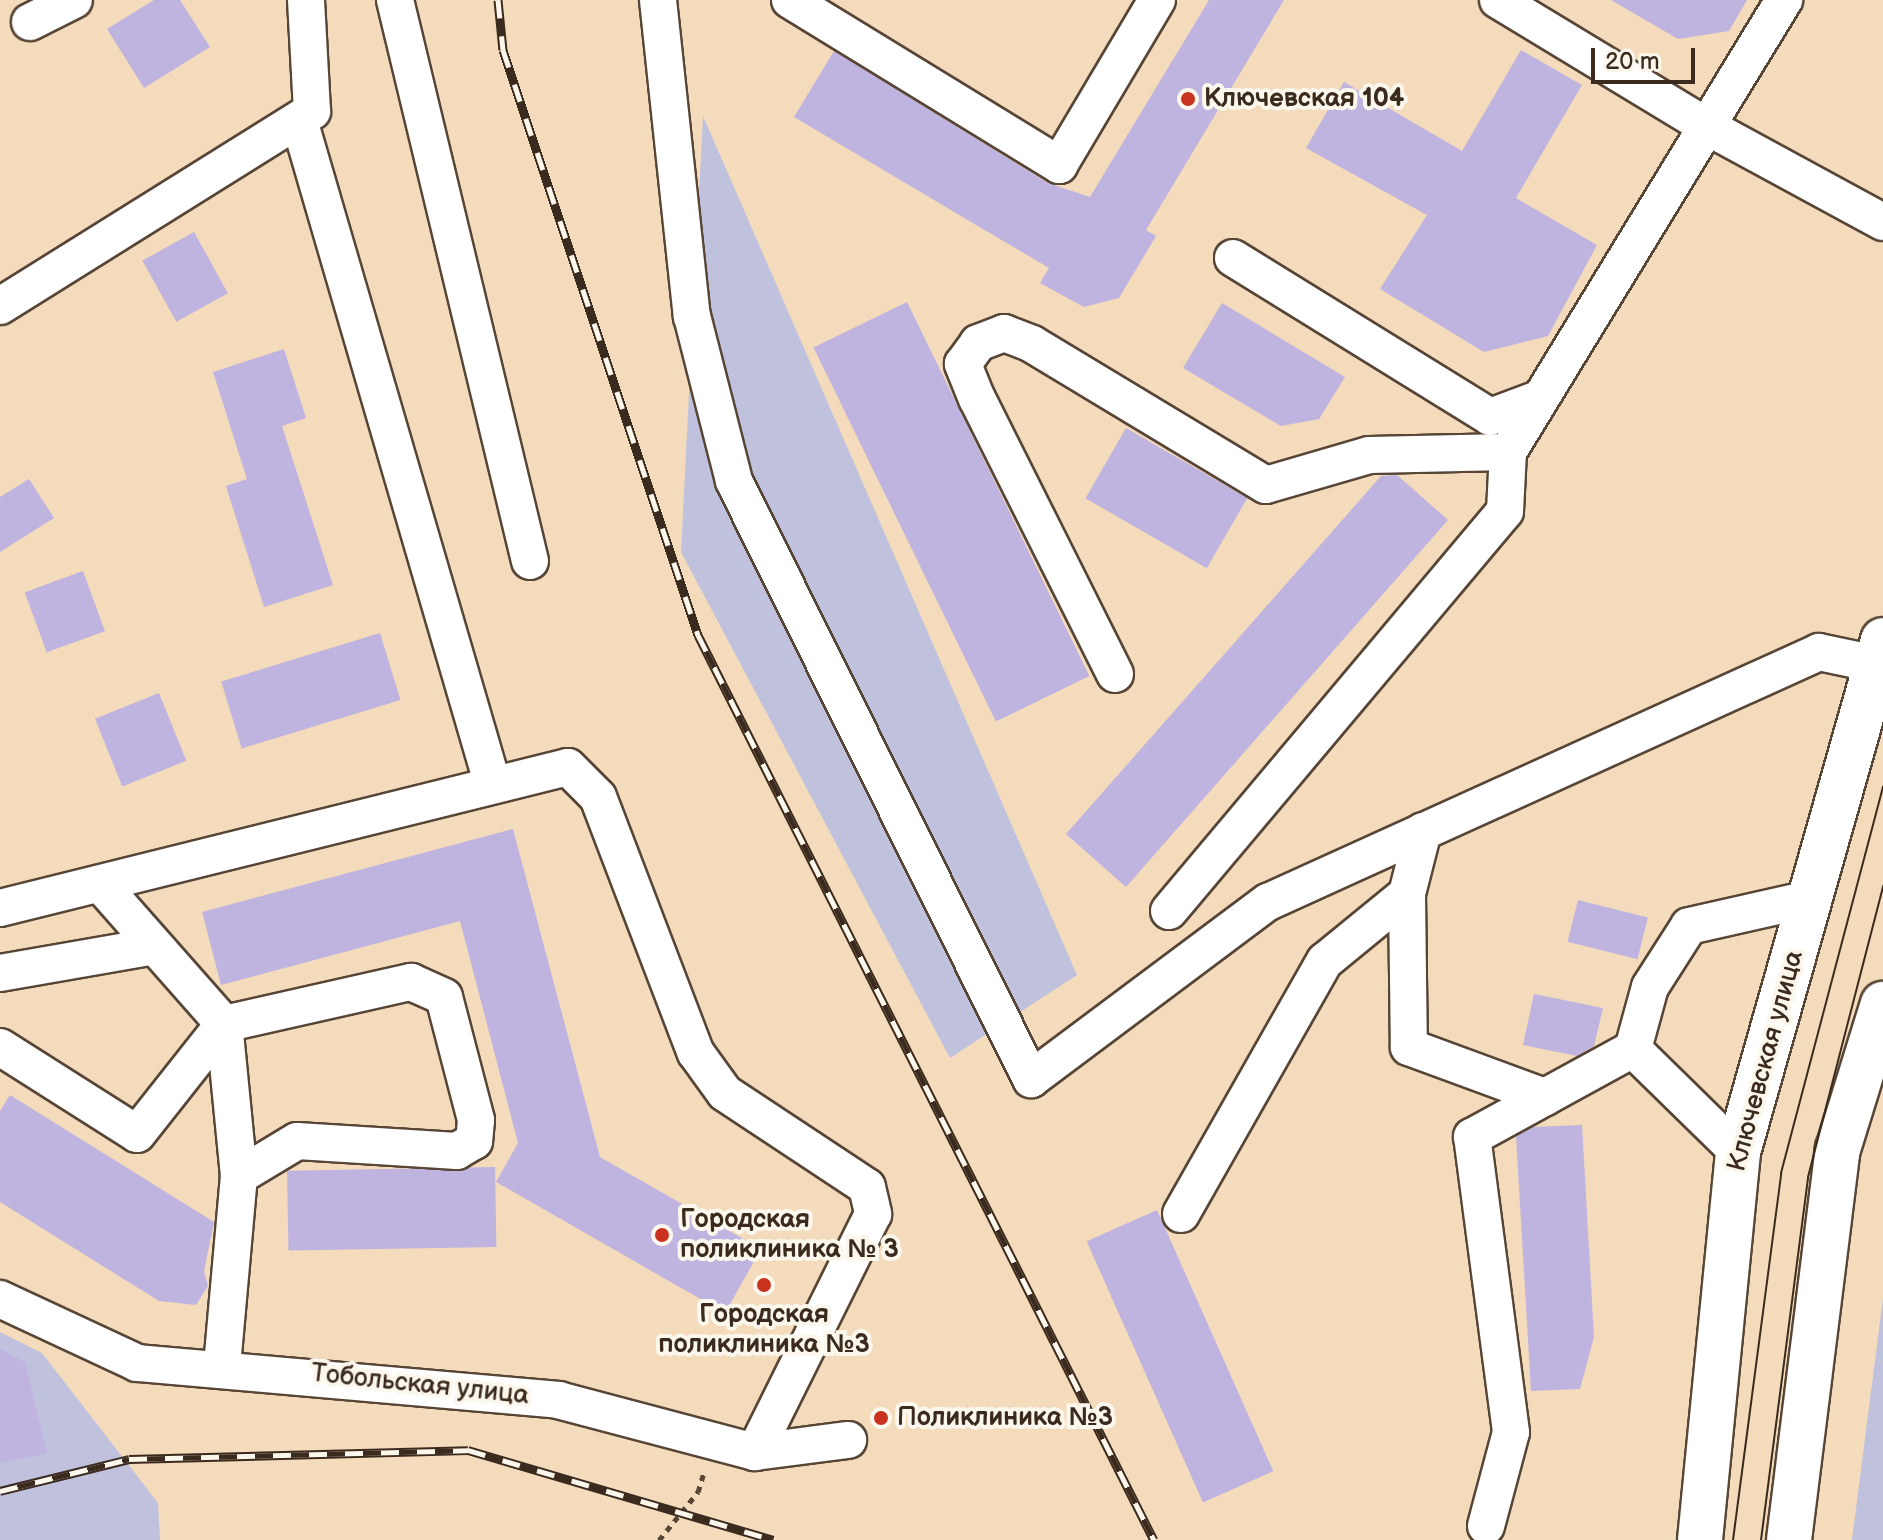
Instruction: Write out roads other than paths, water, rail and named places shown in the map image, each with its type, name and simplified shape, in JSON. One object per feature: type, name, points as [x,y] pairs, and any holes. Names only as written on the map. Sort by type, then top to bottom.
[{"type":"main road","name":"Ключевская улица","points":[[1700,1540],[1738,1152],[1880,652]]},
{"type":"main road","points":[[1789,1540],[1838,1149],[1883,1004]]},
{"type":"street","points":[[30,22],[74,0]]},
{"type":"street","points":[[0,306],[312,111],[315,89],[306,0]]},
{"type":"street","points":[[395,0],[530,561]]},
{"type":"street","points":[[658,0],[692,316],[734,481],[1031,1079],[1268,902],[1819,652],[1880,652]]},
{"type":"street","points":[[790,0],[1059,165],[1157,0]]},
{"type":"street","points":[[1498,0],[1706,126],[1883,222]]},
{"type":"street","points":[[1169,911],[1505,511],[1508,452],[1784,0]]},
{"type":"street","points":[[299,120],[492,782]]},
{"type":"street","points":[[1233,258],[1490,417],[1541,398]]},
{"type":"street","points":[[1115,674],[977,399],[963,364],[978,343],[1004,333],[1032,344],[1266,485],[1369,455],[1508,452]]},
{"type":"street","points":[[0,908],[104,888],[492,782],[568,767],[598,797],[696,1053],[725,1093],[867,1187],[873,1214],[755,1452]]},
{"type":"street","points":[[1423,831],[1407,894],[1409,1047],[1545,1097]]},
{"type":"street","points":[[104,888],[224,1024],[239,1176],[222,1366]]},
{"type":"street","points":[[1181,1214],[1325,961],[1407,894]]},
{"type":"street","points":[[1486,1526],[1511,1432],[1472,1137],[1633,1049],[1650,987],[1689,926],[1809,899]]},
{"type":"street","points":[[0,973],[154,946]]},
{"type":"street","points":[[0,1047],[137,1134],[224,1024],[426,983],[444,997],[476,1120],[474,1141],[457,1151],[297,1141],[239,1176]]},
{"type":"street","points":[[1633,1049],[1738,1152]]},
{"type":"street","name":"Тобольская улица","points":[[0,1299],[137,1363],[222,1366],[558,1400],[755,1452],[848,1440]]},
{"type":"tram line","points":[[1733,1540],[1781,1173],[1883,786]]},
{"type":"tram line","points":[[1761,1540],[1808,1177],[1883,886]]},
{"type":"railway","points":[[498,0],[503,50],[698,635],[1154,1540]]},
{"type":"railway","points":[[0,1491],[129,1459],[468,1450],[773,1540]]},
{"type":"place","name":"Ключевская 104","points":[[1188,99]]},
{"type":"place","name":"Городская поликлиника № 3","points":[[662,1235]]},
{"type":"place","name":"Городская поликлиника №3","points":[[764,1285]]},
{"type":"place","name":"Поликлиника №3","points":[[881,1418]]}]
